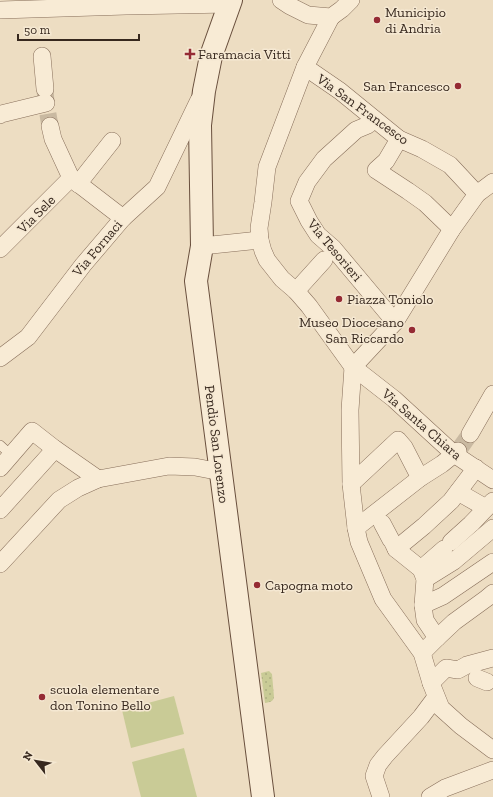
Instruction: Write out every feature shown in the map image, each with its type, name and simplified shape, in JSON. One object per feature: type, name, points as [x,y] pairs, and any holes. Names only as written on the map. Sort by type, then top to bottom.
[{"type":"street","points":[[281,0],[308,15],[331,18],[351,0]]},
{"type":"street","points":[[8,4],[181,5],[230,2]]},
{"type":"street","name":"Pendio San Lorenzo","points":[[230,2],[211,56],[204,91],[200,125],[202,246],[196,281],[263,797]]},
{"type":"street","name":"Via Santa Chiara","points":[[331,18],[305,67],[267,167],[259,228],[263,251],[267,260],[282,278],[309,306],[353,367],[394,399],[456,452],[493,480]]},
{"type":"street","points":[[0,115],[45,96],[42,56]]},
{"type":"street","name":"Via San Francesco","points":[[305,67],[340,91],[399,139],[422,149],[450,165],[477,194]]},
{"type":"street","name":"Via Fornaci","points":[[0,358],[28,337],[83,264],[122,218],[157,187],[204,91]]},
{"type":"street","name":"Via Tesorieri","points":[[368,125],[356,130],[324,158],[307,182],[299,201],[328,254],[395,322]]},
{"type":"street","points":[[50,126],[53,139],[75,181],[122,218]]},
{"type":"street","points":[[399,139],[386,161],[376,170],[425,203],[452,229]]},
{"type":"street","name":"Via Sele","points":[[0,249],[75,181],[112,141]]},
{"type":"street","points":[[493,182],[477,194],[452,229],[395,322],[353,367],[350,410],[351,484],[359,542],[383,599],[422,654],[434,690],[442,708],[461,726],[493,750]]},
{"type":"street","points":[[202,246],[260,240]]},
{"type":"street","points":[[296,291],[328,254]]},
{"type":"street","points":[[470,434],[493,394]]},
{"type":"street","points":[[0,468],[6,450],[32,430],[55,449],[98,479]]},
{"type":"street","points":[[351,484],[398,440],[404,447],[420,478]]},
{"type":"street","points":[[0,510],[55,449]]},
{"type":"street","points":[[356,528],[379,517],[420,478],[442,464],[456,452]]},
{"type":"street","points":[[0,564],[59,500],[78,488],[98,479],[169,466],[196,466],[221,472]]},
{"type":"street","points":[[394,545],[424,526],[451,501],[476,468]]},
{"type":"street","points":[[438,638],[425,620],[423,605],[423,574],[448,545],[490,505],[458,492]]},
{"type":"street","points":[[379,517],[394,545],[423,574]]},
{"type":"street","points":[[423,574],[454,561],[488,532],[471,524]]},
{"type":"street","points":[[423,605],[443,596],[493,562]]},
{"type":"street","points":[[422,654],[454,622],[493,593]]},
{"type":"street","points":[[379,792],[374,776],[378,765],[421,717],[446,668],[472,676],[467,665],[493,658]]},
{"type":"street","points":[[430,797],[449,792],[493,770]]},
{"type":"green space","points":[[269,671],[272,674],[274,699],[265,703],[261,673]]},
{"type":"green space","points":[[174,696],[184,734],[131,748],[122,710]]},
{"type":"green space","points":[[184,748],[197,797],[141,797],[132,762]]},
{"type":"tunnel","points":[[45,89],[50,126]]},
{"type":"tunnel","points":[[458,451],[470,434]]},
{"type":"place","name":"Municipio di Andria","points":[[377,20]]},
{"type":"place","name":"Faramacia Vitti","points":[[190,54]]},
{"type":"place","name":"San Francesco","points":[[458,86]]},
{"type":"place","name":"Piazza Toniolo","points":[[339,299]]},
{"type":"place","name":"Museo Diocesano San Riccardo","points":[[412,330]]},
{"type":"place","name":"Capogna moto","points":[[257,585]]},
{"type":"place","name":"scuola elementare don Tonino Bello","points":[[42,697]]}]
